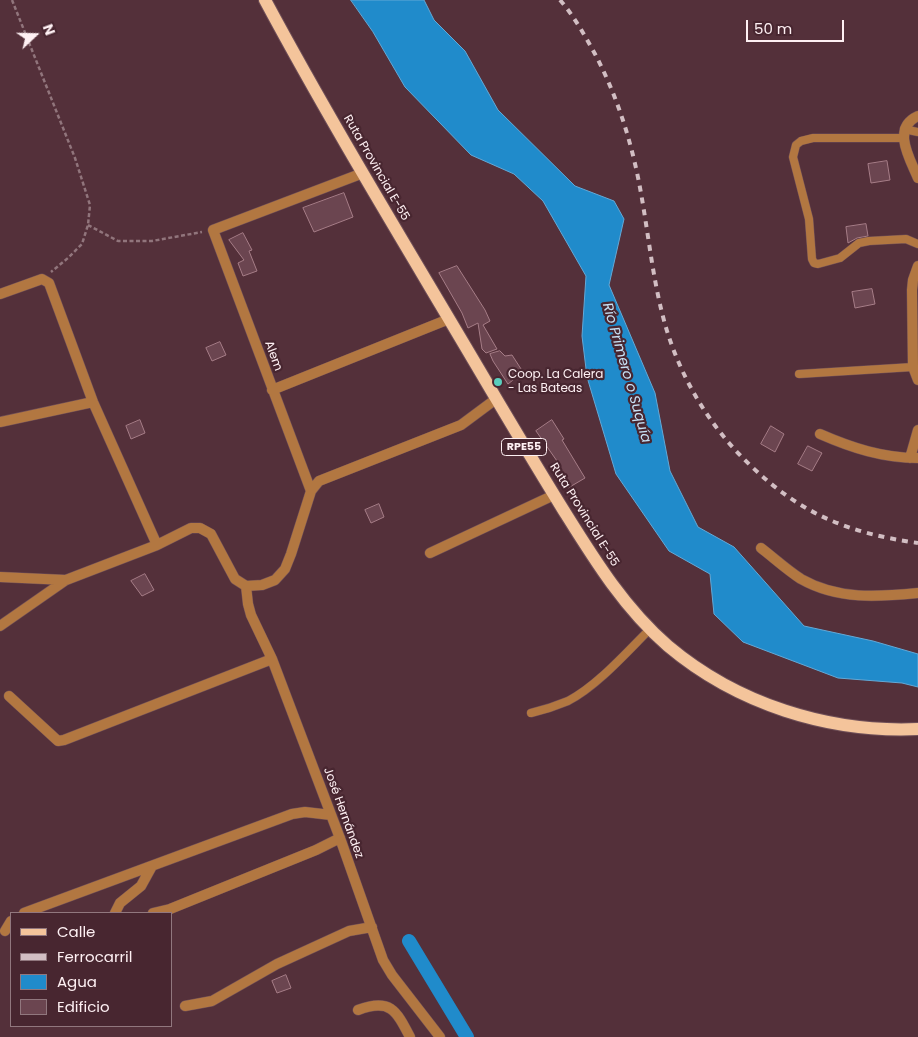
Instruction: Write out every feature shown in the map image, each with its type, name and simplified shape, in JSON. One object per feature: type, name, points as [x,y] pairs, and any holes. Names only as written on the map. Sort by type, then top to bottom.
[{"type":"main road","name":"Ruta Provincial E-55","points":[[265,0],[329,115],[554,495],[604,574],[650,629],[682,657],[701,670],[741,694],[761,703],[807,718],[833,723],[883,729],[918,729]]},
{"type":"street","points":[[918,116],[908,122],[904,134],[918,178]]},
{"type":"street","points":[[213,230],[363,173]]},
{"type":"street","name":"Alem","points":[[213,230],[311,491]]},
{"type":"street","points":[[918,266],[912,290],[913,367],[918,380]]},
{"type":"street","points":[[0,294],[42,279],[49,283],[93,402],[157,545]]},
{"type":"street","points":[[272,390],[449,319]]},
{"type":"street","points":[[0,626],[66,580],[157,545],[191,528],[200,528],[211,534],[235,579],[246,586],[262,585],[275,580],[285,569],[311,491],[319,481],[461,425],[496,398]]},
{"type":"street","points":[[0,422],[93,402]]},
{"type":"street","points":[[820,434],[866,451],[883,455],[914,458],[918,430]]},
{"type":"street","points":[[430,553],[554,495]]},
{"type":"street","points":[[761,548],[800,578],[813,585],[830,590],[851,595],[868,596],[918,593]]},
{"type":"street","points":[[0,578],[66,580]]},
{"type":"street","name":"José Hernández","points":[[246,586],[251,615],[272,659],[340,838],[383,960],[392,975],[440,1037]]},
{"type":"street","points":[[9,696],[58,741],[272,659]]},
{"type":"street","points":[[27,912],[292,814],[305,812],[331,815]]},
{"type":"street","points":[[159,912],[170,910],[316,850],[340,838]]},
{"type":"street","points":[[116,912],[120,904],[141,886],[152,866]]},
{"type":"street","points":[[5,931],[10,923]]},
{"type":"street","points":[[186,1006],[212,1001],[277,964],[349,931],[372,927]]},
{"type":"street","points":[[358,1010],[378,1004],[393,1009],[400,1017],[410,1037]]},
{"type":"lane","points":[[918,132],[814,138],[801,141],[793,150],[793,157],[810,219],[812,259],[814,263],[818,264],[840,258],[859,243],[864,242],[906,240],[918,244]]},
{"type":"lane","points":[[799,374],[913,367]]},
{"type":"lane","points":[[531,713],[551,708],[570,700],[592,684],[650,629]]},
{"type":"path","points":[[12,0],[75,158],[90,205],[88,225],[82,244],[42,279]]},
{"type":"path","points":[[88,225],[118,241],[152,241],[213,230]]},
{"type":"water","name":"Río Primero o Suquía","points":[[351,0],[424,0],[434,20],[465,51],[498,110],[575,186],[614,201],[624,219],[609,285],[655,393],[670,471],[698,527],[734,547],[804,626],[873,641],[918,654],[918,687],[902,683],[838,678],[743,642],[714,614],[710,574],[669,551],[616,474],[587,377],[582,336],[586,276],[543,201],[514,174],[471,155],[405,87],[373,32]]},
{"type":"building","points":[[887,161],[890,180],[871,183],[868,164]]},
{"type":"building","points":[[344,193],[353,217],[314,232],[303,208]]},
{"type":"building","points":[[866,224],[868,236],[857,238],[848,243],[846,227]]},
{"type":"building","points":[[243,233],[252,250],[249,251],[257,271],[243,276],[238,263],[244,260],[229,240]]},
{"type":"building","points":[[457,266],[485,310],[490,321],[483,325],[497,349],[486,353],[482,349],[478,323],[468,328],[462,313],[439,273]]},
{"type":"building","points":[[872,289],[875,304],[855,308],[852,292]]},
{"type":"building","points":[[220,342],[226,355],[212,361],[206,348]]},
{"type":"building","points":[[500,351],[505,356],[512,355],[523,372],[508,384],[490,354]]},
{"type":"building","points":[[140,420],[145,433],[131,439],[126,426]]},
{"type":"building","points":[[552,420],[585,478],[568,488],[553,463],[557,461],[536,431]]},
{"type":"building","points":[[771,426],[784,434],[775,452],[761,444]]},
{"type":"building","points":[[808,446],[822,453],[812,471],[798,464]]},
{"type":"building","points":[[379,504],[384,517],[371,523],[365,510]]},
{"type":"building","points":[[145,574],[154,590],[142,596],[131,581]]},
{"type":"building","points":[[286,975],[291,988],[277,993],[272,981]]},
{"type":"waterway","points":[[409,941],[467,1037]]},
{"type":"railway","points":[[560,0],[575,19],[595,54],[619,110],[636,168],[653,270],[667,331],[681,368],[711,420],[750,465],[769,482],[807,509],[848,527],[893,539],[918,543]]},
{"type":"place","name":"Coop. La Calera - Las Bateas","points":[[498,382]]}]
